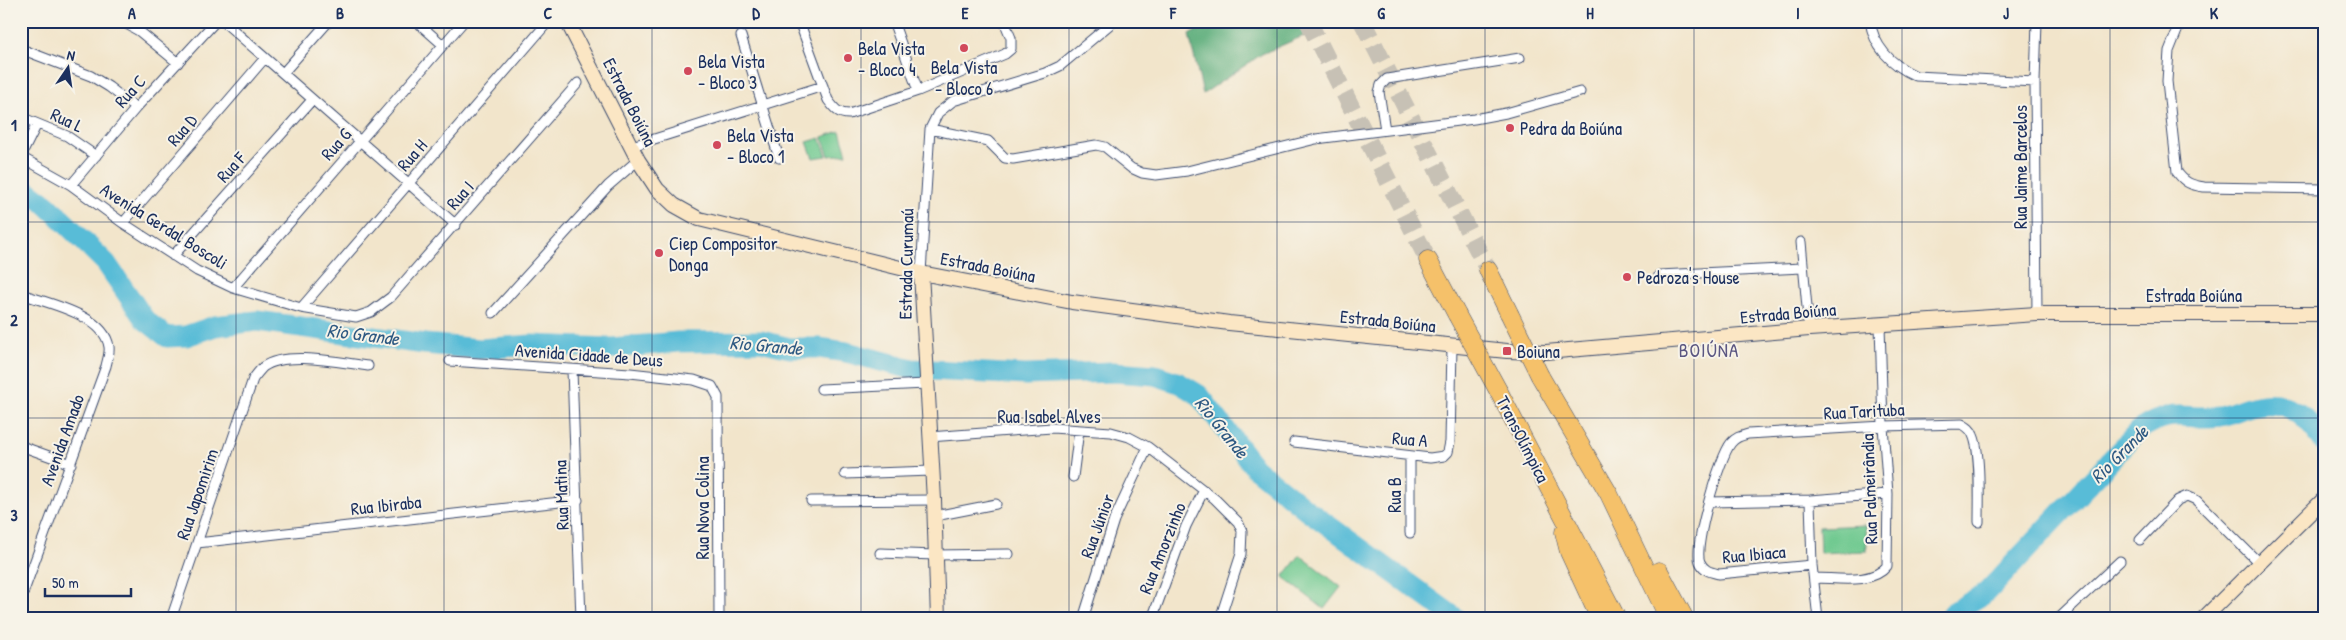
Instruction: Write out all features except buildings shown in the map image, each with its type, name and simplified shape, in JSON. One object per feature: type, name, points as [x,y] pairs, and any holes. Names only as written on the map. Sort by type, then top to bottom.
[{"type":"highway","name":"TransOlímpica","points":[[1428,260],[1564,519],[1589,562],[1617,619]]},
{"type":"highway","points":[[1488,270],[1540,376],[1631,536],[1669,619]]},
{"type":"highway","points":[[1566,419],[1587,443],[1685,619]]},
{"type":"highway","points":[[1564,519],[1569,552],[1600,619]]},
{"type":"street","points":[[121,21],[139,32],[178,63]]},
{"type":"street","name":"Rua C","points":[[71,185],[136,108],[216,21]]},
{"type":"street","points":[[223,21],[456,225]]},
{"type":"street","points":[[283,73],[329,21]]},
{"type":"street","points":[[416,21],[443,45]]},
{"type":"street","name":"Rua G","points":[[233,288],[464,21]]},
{"type":"street","name":"Estrada Boiúna","points":[[567,21],[638,160],[657,190],[674,205],[699,219],[921,273],[1082,303],[1229,323],[1452,347],[1546,352],[1808,329],[1880,326],[2037,314],[2325,314]]},
{"type":"street","points":[[799,21],[828,100],[842,114],[849,114],[918,91],[1005,54],[1011,49],[1010,38],[1004,21]]},
{"type":"street","points":[[893,21],[918,91]]},
{"type":"street","name":"Estrada Curumaú","points":[[938,619],[935,516],[924,352],[921,273],[930,129],[938,113],[953,101],[1045,73],[1060,66],[1114,21]]},
{"type":"street","points":[[1870,21],[1872,34],[1880,48],[1898,68],[1916,76],[2035,82]]},
{"type":"street","name":"Rua Jaime Barcelos","points":[[2037,314],[2035,82],[2038,21]]},
{"type":"street","points":[[2181,21],[2169,51],[2167,81],[2177,172],[2182,179],[2189,185],[2204,187],[2325,189]]},
{"type":"street","name":"Rua H","points":[[301,308],[548,22]]},
{"type":"street","points":[[740,36],[779,158]]},
{"type":"street","points":[[21,50],[91,76],[136,108]]},
{"type":"street","name":"Rua D","points":[[123,223],[265,58]]},
{"type":"street","points":[[1386,130],[1379,92],[1381,85],[1387,79],[1520,58]]},
{"type":"street","name":"Rua I","points":[[356,317],[371,312],[391,297],[456,225],[578,83]]},
{"type":"street","points":[[632,146],[823,86]]},
{"type":"street","points":[[930,129],[988,141],[1005,158],[1014,159],[1096,145],[1104,147],[1131,168],[1142,173],[1156,175],[1186,171],[1316,140],[1506,113],[1580,92]]},
{"type":"street","name":"Rua F","points":[[174,256],[312,100]]},
{"type":"street","name":"Rua L","points":[[21,117],[67,136],[96,156]]},
{"type":"street","points":[[21,157],[37,124]]},
{"type":"street","name":"Avenida Gerdal Boscoli","points":[[21,157],[71,185],[123,223],[197,271],[233,288],[301,308],[356,317]]},
{"type":"street","points":[[493,313],[608,186],[638,160]]},
{"type":"street","points":[[1801,242],[1808,329]]},
{"type":"street","points":[[1659,274],[1802,268]]},
{"type":"street","name":"Avenida Amado","points":[[21,294],[81,315],[96,324],[104,334],[110,348],[106,366],[21,600]]},
{"type":"street","name":"Rua Palmeirândia","points":[[1815,578],[1866,578],[1878,575],[1887,566],[1888,494],[1883,426],[1880,326]]},
{"type":"street","name":"Rua A","points":[[1294,442],[1410,457],[1439,458],[1448,452],[1450,442],[1452,347]]},
{"type":"street","name":"Rua Japomirim","points":[[171,619],[253,379],[264,366],[296,359],[368,366]]},
{"type":"street","name":"Avenida Cidade de Deus","points":[[450,361],[694,380],[712,386],[718,397]]},
{"type":"street","name":"Rua Matina","points":[[572,370],[581,619]]},
{"type":"street","points":[[821,389],[926,380]]},
{"type":"street","name":"Rua Nova Colina","points":[[718,397],[719,619]]},
{"type":"street","name":"Rua Tarituba","points":[[1700,535],[1724,455],[1730,443],[1738,437],[1748,434],[1883,426],[1951,423],[1962,424],[1969,428],[1974,436],[1977,451],[1980,522]]},
{"type":"street","name":"Rua Isabel Alves","points":[[929,437],[1044,428],[1111,432],[1129,437],[1148,446],[1204,490],[1238,522],[1242,531],[1243,541],[1220,619]]},
{"type":"street","points":[[1073,477],[1079,430]]},
{"type":"street","points":[[21,446],[71,464]]},
{"type":"street","name":"Rua Júnior","points":[[1083,619],[1114,520],[1148,446]]},
{"type":"street","name":"Rua B","points":[[1410,457],[1410,533]]},
{"type":"street","points":[[845,474],[932,470]]},
{"type":"street","name":"Rua Amorzinho","points":[[1152,619],[1186,526],[1204,490]]},
{"type":"street","points":[[1709,502],[1810,500],[1888,494]]},
{"type":"street","points":[[2140,540],[2178,500],[2187,496],[2196,500],[2259,563]]},
{"type":"street","points":[[2203,619],[2325,498]]},
{"type":"street","name":"Rua Ibiraba","points":[[197,543],[578,500]]},
{"type":"street","points":[[811,501],[934,500]]},
{"type":"street","points":[[1810,500],[1812,565],[1815,578],[1818,619]]},
{"type":"street","points":[[935,516],[996,504]]},
{"type":"street","name":"Rua Ibiaca","points":[[1700,535],[1698,548],[1700,562],[1705,569],[1719,574],[1812,565]]},
{"type":"street","points":[[880,553],[935,555],[1009,554]]},
{"type":"street","points":[[2061,618],[2120,561]]},
{"type":"green space","points":[[1213,21],[1338,21],[1262,54],[1203,94],[1189,35]]},
{"type":"green space","points":[[840,131],[847,154],[829,156],[822,137]]},
{"type":"green space","points":[[820,138],[827,156],[813,158],[807,142]]},
{"type":"green space","points":[[1866,525],[1867,551],[1820,553],[1819,527]]},
{"type":"green space","points":[[1300,555],[1341,587],[1324,609],[1283,577]]},
{"type":"waterway","name":"Rio Grande","points":[[21,186],[47,205],[106,263],[145,320],[167,337],[186,336],[215,326],[257,321],[425,344],[480,349],[531,345],[612,348],[678,342],[761,341],[790,348],[819,348],[846,352],[912,369],[1025,375],[1113,372],[1155,375],[1179,383],[1199,395],[1255,468],[1307,510],[1457,619]]},
{"type":"waterway","name":"Rio Grande","points":[[1948,619],[1952,613],[1987,592],[2139,430],[2151,423],[2171,416],[2220,416],[2256,405],[2279,404],[2288,407],[2304,418],[2325,443]]},
{"type":"tunnel","points":[[1308,21],[1428,260]]},
{"type":"tunnel","points":[[1362,21],[1488,270]]},
{"type":"place","name":"Bela Vista - Bloco 6","points":[[964,48]]},
{"type":"place","name":"Bela Vista - Bloco 4","points":[[848,58]]},
{"type":"place","name":"Bela Vista - Bloco 3","points":[[688,71]]},
{"type":"place","name":"Pedra da Boiúna","points":[[1510,128]]},
{"type":"place","name":"Bela Vista - Bloco 1","points":[[717,145]]},
{"type":"place","name":"Ciep Compositor Donga","points":[[659,253]]},
{"type":"place","name":"Pedroza's House","points":[[1627,277]]},
{"type":"place","name":"Boiuna","points":[[1507,351]]},
{"type":"district","name":"BOIÚNA","points":[[1709,350]]}]
